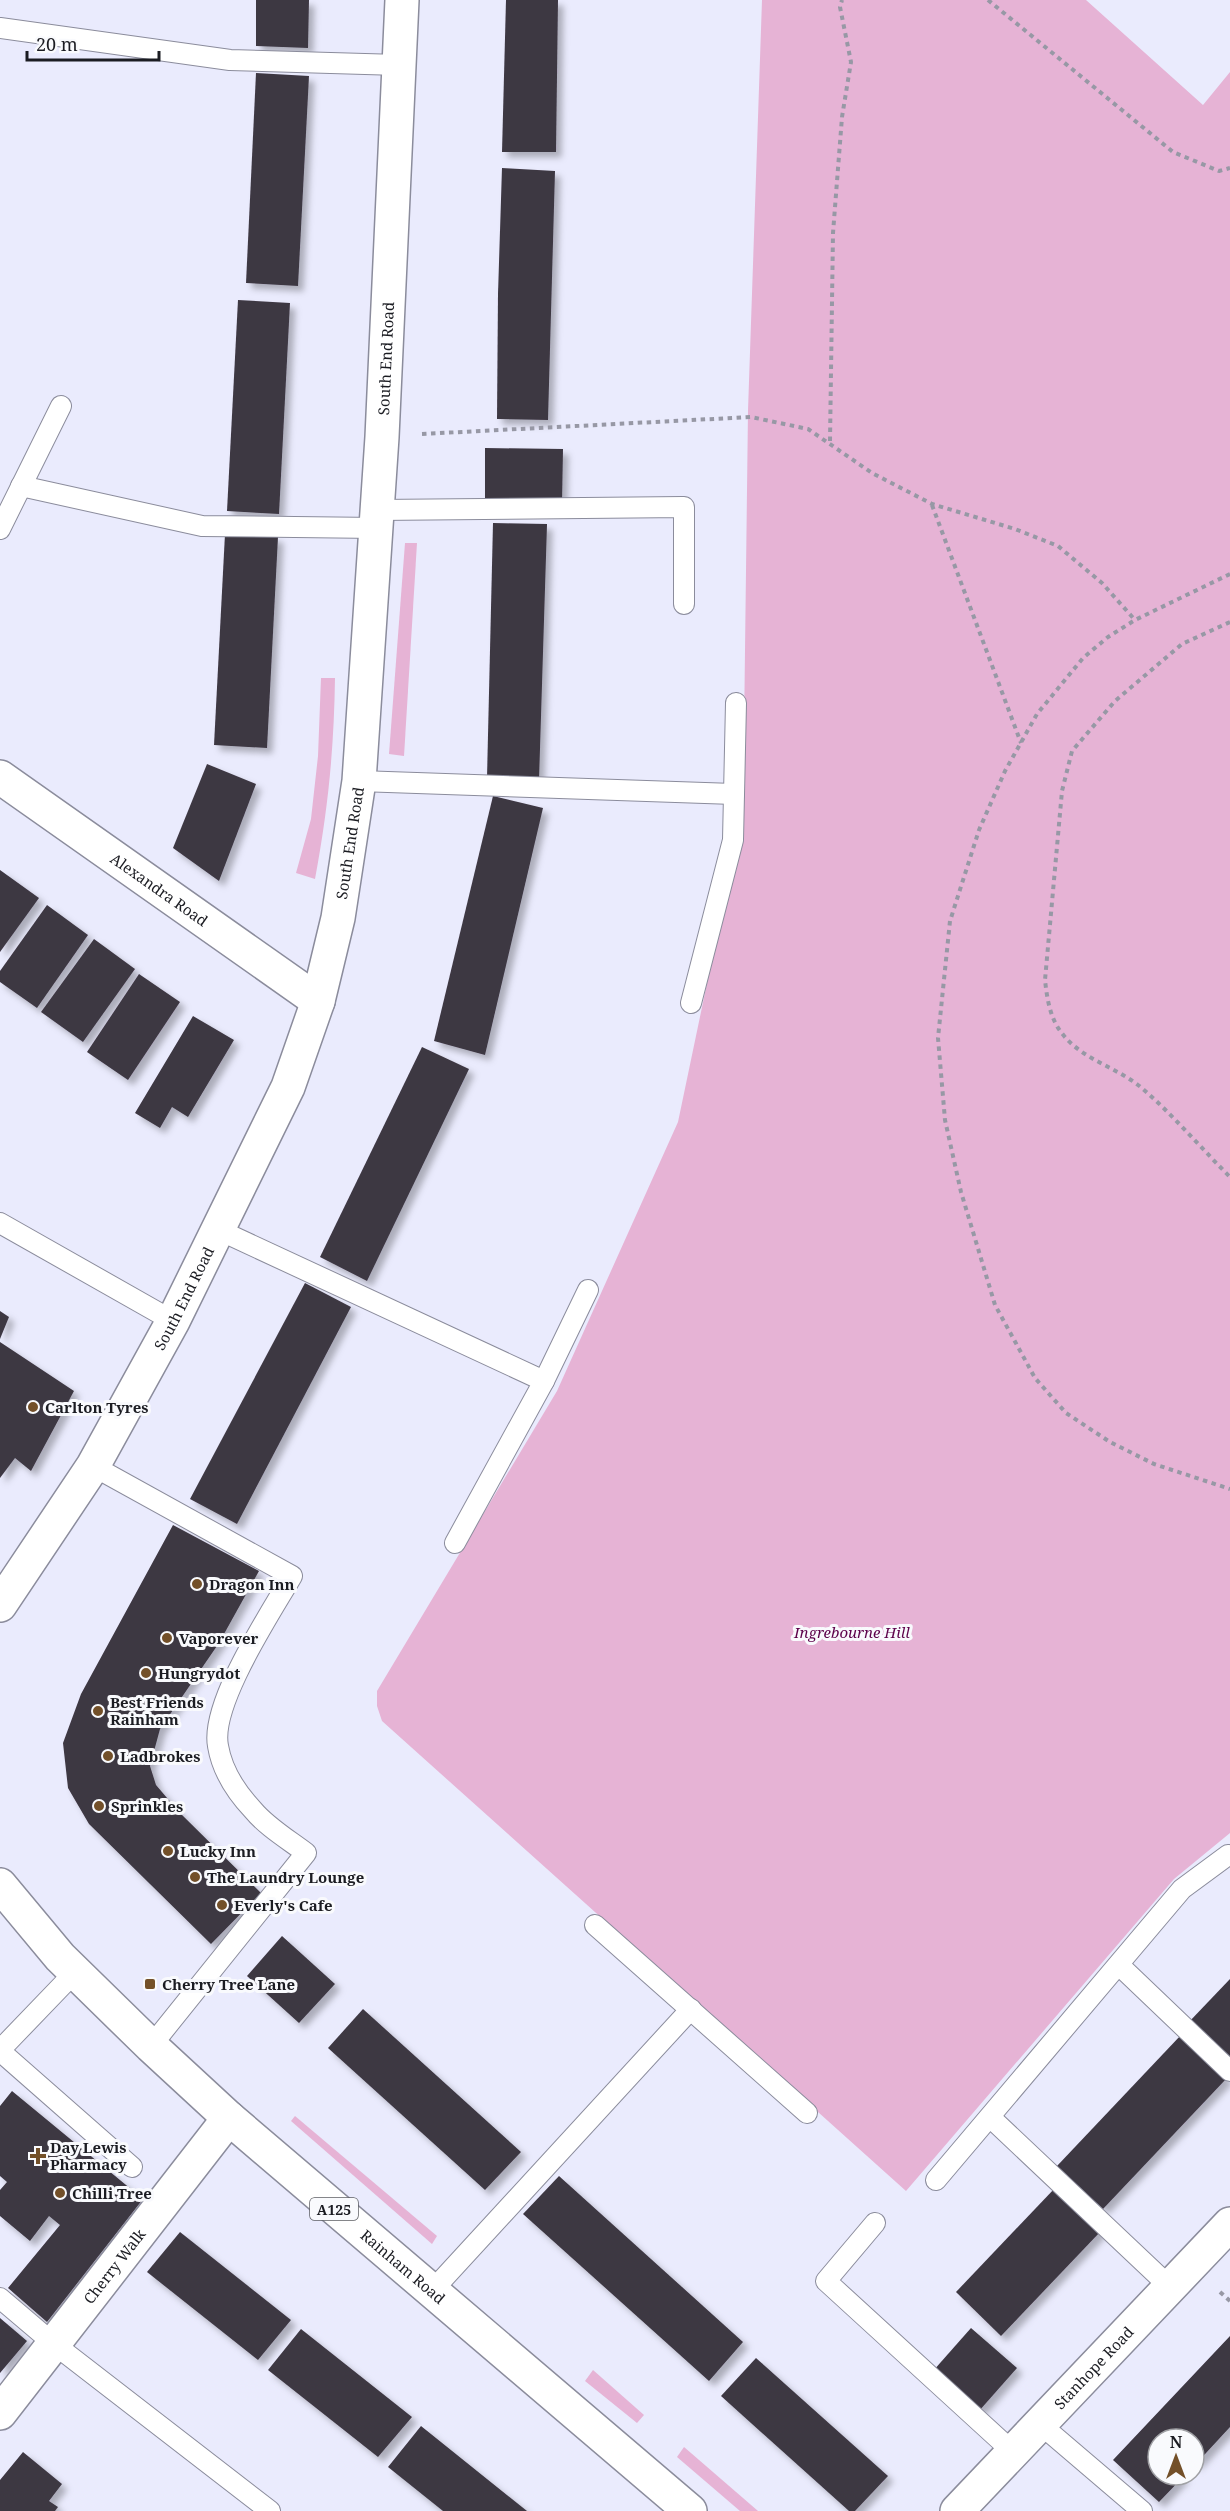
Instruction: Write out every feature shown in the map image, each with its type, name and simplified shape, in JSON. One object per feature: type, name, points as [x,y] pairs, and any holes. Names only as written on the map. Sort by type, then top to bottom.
[{"type":"street","name":"South End Road","points":[[0,1605],[93,1466],[174,1321],[288,1087],[318,1001],[338,918],[359,781],[382,437],[402,0]]},
{"type":"street","name":"Alexandra Road","points":[[0,777],[318,1001]]},
{"type":"street","name":"Rainham Road","points":[[0,1885],[75,1972],[229,2118],[690,2511]]},
{"type":"street","name":"Cherry Walk","points":[[4,2398],[54,2344],[229,2118]]},
{"type":"street","name":"Stanhope Road","points":[[957,2511],[1230,2224]]},
{"type":"lane","points":[[0,28],[230,60],[399,65]]},
{"type":"lane","points":[[0,529],[61,406]]},
{"type":"lane","points":[[21,486],[201,526],[684,507],[684,604]]},
{"type":"lane","points":[[691,1003],[733,840],[736,703]]},
{"type":"lane","points":[[359,781],[734,794]]},
{"type":"lane","points":[[0,1223],[174,1321]]},
{"type":"lane","points":[[219,1230],[544,1381]]},
{"type":"lane","points":[[455,1543],[544,1381],[588,1290]]},
{"type":"lane","points":[[93,1466],[292,1576],[238,1671],[223,1706],[218,1745],[229,1778],[254,1811],[306,1853],[151,2046]]},
{"type":"lane","points":[[936,2180],[1182,1889],[1228,1856]]},
{"type":"lane","points":[[595,1925],[807,2113]]},
{"type":"lane","points":[[1119,1965],[1230,2071]]},
{"type":"lane","points":[[75,1972],[0,2051],[132,2167]]},
{"type":"lane","points":[[431,2292],[691,2009]]},
{"type":"lane","points":[[990,2117],[1170,2287]]},
{"type":"lane","points":[[875,2223],[825,2281],[1013,2452]]},
{"type":"lane","points":[[0,2298],[54,2344],[270,2511]]},
{"type":"lane","points":[[1040,2424],[1142,2511]]},
{"type":"path","points":[[830,442],[833,233],[842,117],[851,62],[840,7],[842,0]]},
{"type":"path","points":[[988,0],[1173,152],[1219,171],[1230,168]]},
{"type":"path","points":[[382,437],[751,417],[808,429],[872,473],[932,504],[1015,529],[1058,546],[1102,583],[1135,620]]},
{"type":"path","points":[[932,504],[1021,743]]},
{"type":"path","points":[[1230,574],[1135,620],[1108,637],[1083,658],[1037,714],[1005,771],[980,830],[950,921],[938,1038],[945,1119],[961,1192],[995,1305],[1035,1378],[1066,1413],[1110,1442],[1154,1464],[1230,1489]]},
{"type":"path","points":[[1230,622],[1182,644],[1114,701],[1072,751],[1062,791],[1045,980],[1048,1003],[1060,1032],[1084,1054],[1116,1070],[1143,1089],[1230,1177]]},
{"type":"green space","name":"Ingrebourne Hill","points":[[762,0],[1086,0],[1203,105],[1230,72],[1230,1833],[1174,1879],[906,2191],[382,1721],[377,1706],[377,1691],[557,1391],[678,1122],[743,811],[748,411]]},
{"type":"green space","points":[[405,543],[417,543],[404,756],[389,754]]},
{"type":"green space","points":[[321,678],[335,678],[332,755],[315,879],[296,873],[311,819],[318,756]]},
{"type":"green space","points":[[295,2116],[437,2236],[432,2244],[291,2121]]},
{"type":"green space","points":[[593,2370],[644,2415],[637,2423],[585,2381]]},
{"type":"green space","points":[[684,2447],[758,2511],[740,2511],[677,2457]]},
{"type":"building","points":[[256,0],[309,0],[308,48],[256,46]]},
{"type":"building","points":[[506,0],[558,0],[556,152],[502,152]]},
{"type":"building","points":[[256,73],[309,76],[298,286],[246,283]]},
{"type":"building","points":[[502,168],[555,171],[548,420],[497,419]]},
{"type":"building","points":[[238,300],[290,303],[279,514],[227,511]]},
{"type":"building","points":[[485,448],[563,449],[562,504],[485,504]]},
{"type":"building","points":[[493,523],[547,524],[539,780],[487,778]]},
{"type":"building","points":[[225,534],[278,537],[267,748],[214,745]]},
{"type":"building","points":[[207,764],[256,784],[219,881],[173,848]]},
{"type":"building","points":[[493,796],[543,808],[485,1055],[434,1041]]},
{"type":"building","points":[[0,870],[39,898],[0,952]]},
{"type":"building","points":[[47,905],[88,935],[37,1008],[0,982],[0,971]]},
{"type":"building","points":[[94,939],[135,969],[83,1042],[41,1012]]},
{"type":"building","points":[[139,974],[180,1002],[128,1080],[87,1052]]},
{"type":"building","points":[[193,1016],[234,1040],[188,1117],[172,1107],[160,1128],[135,1113]]},
{"type":"building","points":[[422,1047],[469,1069],[367,1281],[320,1257]]},
{"type":"building","points":[[305,1283],[351,1307],[237,1524],[190,1499]]},
{"type":"building","points":[[0,1311],[9,1317],[0,1339]]},
{"type":"building","name":"Carlton Tyres","points":[[0,1342],[74,1391],[31,1471],[15,1458],[0,1478]]},
{"type":"building","points":[[173,1525],[259,1571],[219,1643],[160,1729],[150,1766],[156,1785],[179,1812],[261,1893],[211,1944],[89,1824],[68,1788],[63,1743],[81,1694]]},
{"type":"building","points":[[282,1936],[335,1984],[299,2023],[247,1976]]},
{"type":"building","points":[[1230,1979],[1230,2062],[1188,2023]]},
{"type":"building","points":[[363,2009],[521,2152],[485,2190],[328,2048]]},
{"type":"building","points":[[1181,2035],[1227,2078],[1103,2209],[1057,2166]]},
{"type":"building","points":[[12,2091],[143,2199],[47,2322],[8,2288],[60,2225],[49,2216],[30,2241],[0,2216],[0,2190],[7,2182],[0,2176],[0,2106]]},
{"type":"building","points":[[559,2176],[743,2342],[709,2381],[523,2214]]},
{"type":"building","points":[[1055,2188],[1101,2231],[1001,2336],[956,2292]]},
{"type":"building","points":[[180,2232],[291,2320],[258,2360],[147,2272]]},
{"type":"building","points":[[0,2318],[27,2341],[0,2373]]},
{"type":"building","points":[[971,2328],[1017,2368],[979,2411],[933,2371]]},
{"type":"building","points":[[301,2329],[412,2417],[378,2457],[268,2370]]},
{"type":"building","points":[[1230,2336],[1230,2427],[1206,2453],[1206,2427],[1146,2427],[1146,2487],[1173,2487],[1159,2502],[1113,2460]]},
{"type":"building","points":[[756,2358],[888,2476],[855,2511],[849,2511],[721,2396]]},
{"type":"building","points":[[421,2426],[527,2511],[443,2511],[388,2467]]},
{"type":"building","points":[[23,2452],[62,2484],[49,2501],[58,2507],[55,2511],[0,2511],[0,2480]]},
{"type":"place","name":"Carlton Tyres","points":[[33,1407]]},
{"type":"place","name":"Dragon Inn","points":[[197,1584]]},
{"type":"place","name":"Vaporever","points":[[167,1638]]},
{"type":"place","name":"Hungrydot","points":[[146,1673]]},
{"type":"place","name":"Best Friends Rainham","points":[[98,1711]]},
{"type":"place","name":"Ladbrokes","points":[[108,1756]]},
{"type":"place","name":"Sprinkles","points":[[99,1806]]},
{"type":"place","name":"Lucky Inn","points":[[168,1851]]},
{"type":"place","name":"The Laundry Lounge","points":[[195,1877]]},
{"type":"place","name":"Everly's Cafe","points":[[222,1905]]},
{"type":"place","name":"Cherry Tree Lane","points":[[150,1984]]},
{"type":"place","name":"Day Lewis Pharmacy","points":[[38,2156]]},
{"type":"place","name":"Chilli Tree","points":[[60,2193]]}]
